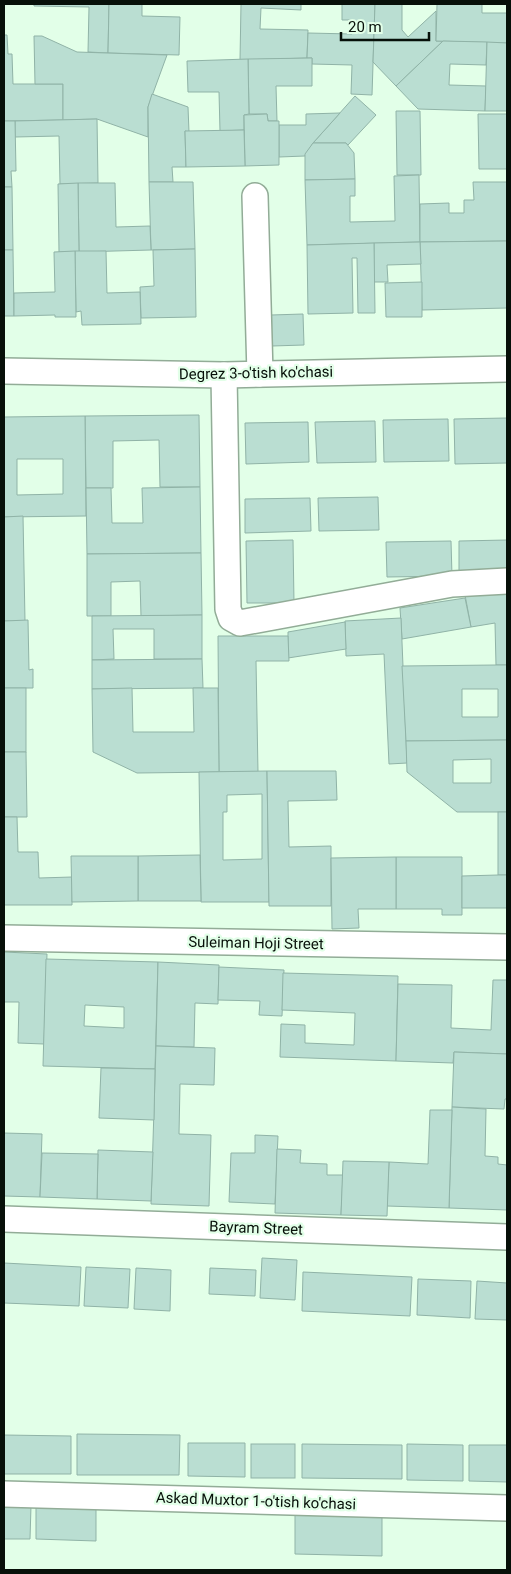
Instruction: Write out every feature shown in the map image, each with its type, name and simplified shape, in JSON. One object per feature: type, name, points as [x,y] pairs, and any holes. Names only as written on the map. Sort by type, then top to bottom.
[{"type":"street","points":[[254,196],[260,374]]},
{"type":"street","name":"Degrez 3-o'tish ko'chasi","points":[[4,371],[224,375],[507,369]]},
{"type":"street","points":[[224,375],[228,609],[231,618],[240,623],[452,584],[507,581]]},
{"type":"street","name":"Suleiman Hoji Street","points":[[4,938],[507,947]]},
{"type":"street","name":"Bayram Street","points":[[4,1219],[507,1237]]},
{"type":"street","name":"Askad Muxtor 1-o'tish ko'chasi","points":[[4,1494],[507,1508]]},
{"type":"building","points":[[34,4],[109,4],[108,53],[88,52],[89,7],[34,6]]},
{"type":"building","points":[[109,4],[142,4],[142,16],[180,17],[179,55],[108,53]]},
{"type":"building","points":[[241,4],[301,4],[301,10],[261,8],[260,29],[308,30],[307,58],[240,60]]},
{"type":"building","points":[[342,4],[375,4],[372,95],[351,94],[352,65],[312,64],[312,58],[307,58],[308,33],[352,34],[353,20],[342,20]]},
{"type":"building","points":[[375,4],[402,4],[402,30],[408,37],[436,11],[436,41],[443,41],[396,86],[373,62]]},
{"type":"building","points":[[437,4],[482,4],[482,13],[507,13],[507,43],[436,41]]},
{"type":"building","points":[[4,35],[7,35],[8,54],[12,54],[13,84],[63,84],[63,120],[4,121]]},
{"type":"building","points":[[34,36],[42,36],[77,52],[167,55],[148,107],[148,137],[97,119],[63,120],[63,84],[35,84]]},
{"type":"building","points":[[443,41],[487,42],[486,65],[450,64],[449,85],[486,86],[485,111],[418,109],[396,86]]},
{"type":"building","points":[[487,42],[507,43],[507,111],[485,111]]},
{"type":"building","points":[[312,58],[312,86],[276,86],[277,121],[268,121],[267,114],[249,114],[248,59]]},
{"type":"building","points":[[248,59],[249,114],[244,115],[244,130],[220,131],[219,92],[188,92],[187,61]]},
{"type":"building","points":[[152,94],[188,107],[189,132],[185,131],[186,167],[172,167],[173,182],[149,182],[148,107]]},
{"type":"building","points":[[355,96],[376,115],[348,145],[346,143],[313,143]]},
{"type":"building","points":[[396,111],[420,111],[421,175],[397,175]]},
{"type":"building","points":[[340,113],[313,143],[305,156],[279,157],[279,125],[306,125],[306,114]]},
{"type":"building","points":[[267,114],[268,121],[279,121],[279,165],[245,166],[244,115]]},
{"type":"building","points":[[478,114],[507,114],[507,169],[479,169]]},
{"type":"building","points":[[97,119],[98,183],[60,184],[59,136],[15,137],[15,121]]},
{"type":"building","points":[[4,121],[15,121],[16,171],[11,171],[12,187],[4,187]]},
{"type":"building","points":[[244,130],[245,166],[186,167],[185,131]]},
{"type":"building","points":[[313,143],[346,143],[354,153],[355,179],[305,180],[305,154]]},
{"type":"building","points":[[419,175],[420,242],[307,245],[305,180],[355,179],[355,196],[350,196],[350,222],[395,221],[394,176]]},
{"type":"building","points":[[149,182],[193,182],[195,249],[151,250]]},
{"type":"building","points":[[473,182],[507,182],[507,241],[420,242],[420,204],[449,203],[449,213],[464,213],[464,200],[474,200]]},
{"type":"building","points":[[78,183],[115,183],[116,227],[150,226],[151,250],[79,252]]},
{"type":"building","points":[[78,183],[79,252],[59,252],[58,184]]},
{"type":"building","points":[[4,187],[12,187],[13,250],[4,250]]},
{"type":"building","points":[[507,241],[507,308],[422,310],[420,242]]},
{"type":"building","points":[[420,242],[421,264],[387,265],[388,282],[374,282],[374,243]]},
{"type":"building","points":[[374,243],[375,313],[358,313],[357,258],[352,258],[353,313],[308,314],[307,245]]},
{"type":"building","points":[[195,249],[196,317],[141,318],[140,287],[154,286],[153,250]]},
{"type":"building","points":[[4,250],[13,250],[14,316],[4,316]]},
{"type":"building","points":[[75,251],[106,251],[107,293],[140,292],[141,324],[82,325],[81,311],[76,312]]},
{"type":"building","points":[[75,251],[76,317],[55,317],[55,315],[14,316],[14,293],[55,292],[54,252]]},
{"type":"building","points":[[422,282],[422,317],[386,317],[385,283]]},
{"type":"building","points":[[303,314],[304,345],[272,346],[271,315]]},
{"type":"building","points":[[199,415],[200,487],[160,487],[159,440],[113,441],[113,488],[86,488],[85,416]]},
{"type":"building","points":[[85,416],[86,516],[4,517],[4,417]],"holes":[[[17,459],[63,459],[63,494],[17,495]]]},
{"type":"building","points":[[507,418],[507,463],[455,464],[454,419]]},
{"type":"building","points":[[448,419],[449,461],[384,462],[383,420]]},
{"type":"building","points":[[375,421],[376,462],[317,463],[315,422]]},
{"type":"building","points":[[308,422],[309,462],[246,464],[245,423]]},
{"type":"building","points":[[200,487],[201,553],[87,554],[86,488],[111,488],[112,523],[143,523],[142,488]]},
{"type":"building","points":[[378,497],[379,530],[319,531],[318,498]]},
{"type":"building","points":[[310,498],[311,531],[245,533],[245,499]]},
{"type":"building","points":[[23,516],[25,621],[4,621],[4,517]]},
{"type":"building","points":[[293,540],[294,603],[247,603],[246,541]]},
{"type":"building","points":[[507,540],[507,576],[459,577],[459,541]]},
{"type":"building","points":[[451,541],[452,576],[387,577],[386,542]]},
{"type":"building","points":[[201,553],[202,615],[141,616],[140,581],[111,582],[111,616],[87,616],[87,554]]},
{"type":"building","points":[[507,587],[507,665],[496,665],[495,623],[471,627],[465,595]]},
{"type":"building","points":[[465,598],[471,627],[402,639],[400,608]]},
{"type":"building","points":[[202,615],[202,659],[154,659],[154,629],[113,629],[114,659],[92,660],[92,616]]},
{"type":"building","points":[[401,618],[407,763],[389,764],[384,654],[346,656],[345,621]]},
{"type":"building","points":[[28,620],[29,670],[33,669],[33,688],[4,688],[4,621]]},
{"type":"building","points":[[345,622],[346,649],[288,658],[288,632]]},
{"type":"building","points":[[218,636],[288,636],[289,661],[256,661],[258,772],[219,772]]},
{"type":"building","points":[[202,659],[203,688],[92,689],[92,660]]},
{"type":"building","points":[[507,665],[507,740],[406,741],[402,666]],"holes":[[[462,689],[498,689],[498,717],[462,717]]]},
{"type":"building","points":[[4,688],[26,688],[26,752],[4,752]]},
{"type":"building","points":[[132,688],[133,732],[194,732],[193,688],[218,688],[219,772],[137,773],[93,752],[92,689]]},
{"type":"building","points":[[507,740],[507,812],[457,812],[407,772],[406,741]],"holes":[[[491,759],[491,783],[453,783],[453,760]]]},
{"type":"building","points":[[4,752],[26,752],[27,817],[4,817]]},
{"type":"building","points":[[267,771],[269,902],[201,902],[199,772]],"holes":[[[262,794],[262,859],[223,860],[223,812],[227,812],[227,795]]]},
{"type":"building","points":[[267,771],[336,771],[337,800],[288,801],[289,847],[331,846],[331,906],[269,906]]},
{"type":"building","points":[[498,812],[507,812],[507,875],[498,875]]},
{"type":"building","points":[[4,817],[17,817],[18,852],[38,852],[39,878],[72,877],[72,905],[4,905]]},
{"type":"building","points":[[200,855],[201,901],[138,901],[138,856]]},
{"type":"building","points":[[71,856],[138,856],[138,901],[72,902]]},
{"type":"building","points":[[396,857],[462,857],[462,915],[442,915],[442,909],[396,909]]},
{"type":"building","points":[[396,857],[396,909],[358,909],[359,928],[332,929],[331,858]]},
{"type":"building","points":[[507,875],[507,908],[462,908],[462,876]]},
{"type":"building","points":[[4,952],[47,954],[44,1044],[18,1043],[19,1002],[4,1002]]},
{"type":"building","points":[[46,959],[158,962],[155,1069],[43,1066]],"holes":[[[85,1005],[124,1007],[124,1028],[84,1026]]]},
{"type":"building","points":[[158,962],[219,965],[218,1004],[195,1003],[194,1047],[156,1046]]},
{"type":"building","points":[[219,967],[284,970],[282,1016],[259,1015],[260,1001],[218,1000]]},
{"type":"building","points":[[283,973],[398,976],[396,1061],[280,1057],[281,1024],[305,1025],[305,1043],[354,1045],[355,1013],[282,1010]]},
{"type":"building","points":[[493,980],[507,980],[507,1054],[454,1052],[453,1063],[396,1061],[398,984],[452,985],[451,1028],[491,1030]]},
{"type":"building","points":[[156,1046],[215,1048],[214,1085],[180,1084],[179,1134],[211,1135],[209,1206],[151,1204]]},
{"type":"building","points":[[454,1052],[507,1054],[507,1099],[505,1099],[504,1109],[452,1107]]},
{"type":"building","points":[[101,1068],[155,1069],[154,1120],[99,1118]]},
{"type":"building","points":[[452,1107],[486,1109],[485,1156],[498,1157],[498,1164],[507,1165],[507,1210],[449,1208]]},
{"type":"building","points":[[430,1110],[452,1110],[449,1208],[387,1206],[389,1162],[428,1164]]},
{"type":"building","points":[[4,1133],[42,1134],[40,1197],[4,1196]]},
{"type":"building","points":[[255,1135],[278,1136],[275,1204],[229,1202],[231,1153],[255,1153]]},
{"type":"building","points":[[277,1149],[301,1150],[300,1163],[327,1164],[327,1175],[343,1175],[341,1215],[275,1213]]},
{"type":"building","points":[[98,1150],[153,1152],[151,1201],[97,1199]]},
{"type":"building","points":[[42,1153],[98,1154],[97,1199],[40,1197]]},
{"type":"building","points":[[343,1161],[389,1162],[387,1216],[341,1215]]},
{"type":"building","points":[[262,1258],[297,1260],[295,1300],[260,1298]]},
{"type":"building","points":[[4,1263],[81,1267],[79,1306],[4,1303]]},
{"type":"building","points":[[86,1267],[130,1269],[128,1308],[84,1306]]},
{"type":"building","points":[[136,1268],[171,1270],[170,1311],[134,1309]]},
{"type":"building","points":[[210,1268],[256,1270],[255,1296],[209,1294]]},
{"type":"building","points":[[303,1272],[412,1277],[410,1316],[302,1311]]},
{"type":"building","points":[[418,1279],[471,1281],[470,1318],[417,1315]]},
{"type":"building","points":[[477,1281],[507,1283],[507,1320],[475,1319]]},
{"type":"building","points":[[77,1434],[180,1435],[179,1475],[77,1475]]},
{"type":"building","points":[[4,1435],[71,1436],[71,1474],[4,1474]]},
{"type":"building","points":[[188,1443],[245,1443],[245,1477],[188,1476]]},
{"type":"building","points":[[251,1444],[295,1444],[295,1478],[251,1478]]},
{"type":"building","points":[[302,1444],[402,1445],[402,1479],[302,1478]]},
{"type":"building","points":[[407,1444],[463,1445],[463,1481],[407,1480]]},
{"type":"building","points":[[469,1445],[507,1445],[507,1482],[469,1481]]},
{"type":"building","points":[[4,1505],[31,1506],[30,1539],[4,1539]]},
{"type":"building","points":[[36,1506],[96,1507],[96,1541],[36,1539]]},
{"type":"building","points":[[295,1515],[382,1517],[382,1556],[295,1554]]}]
